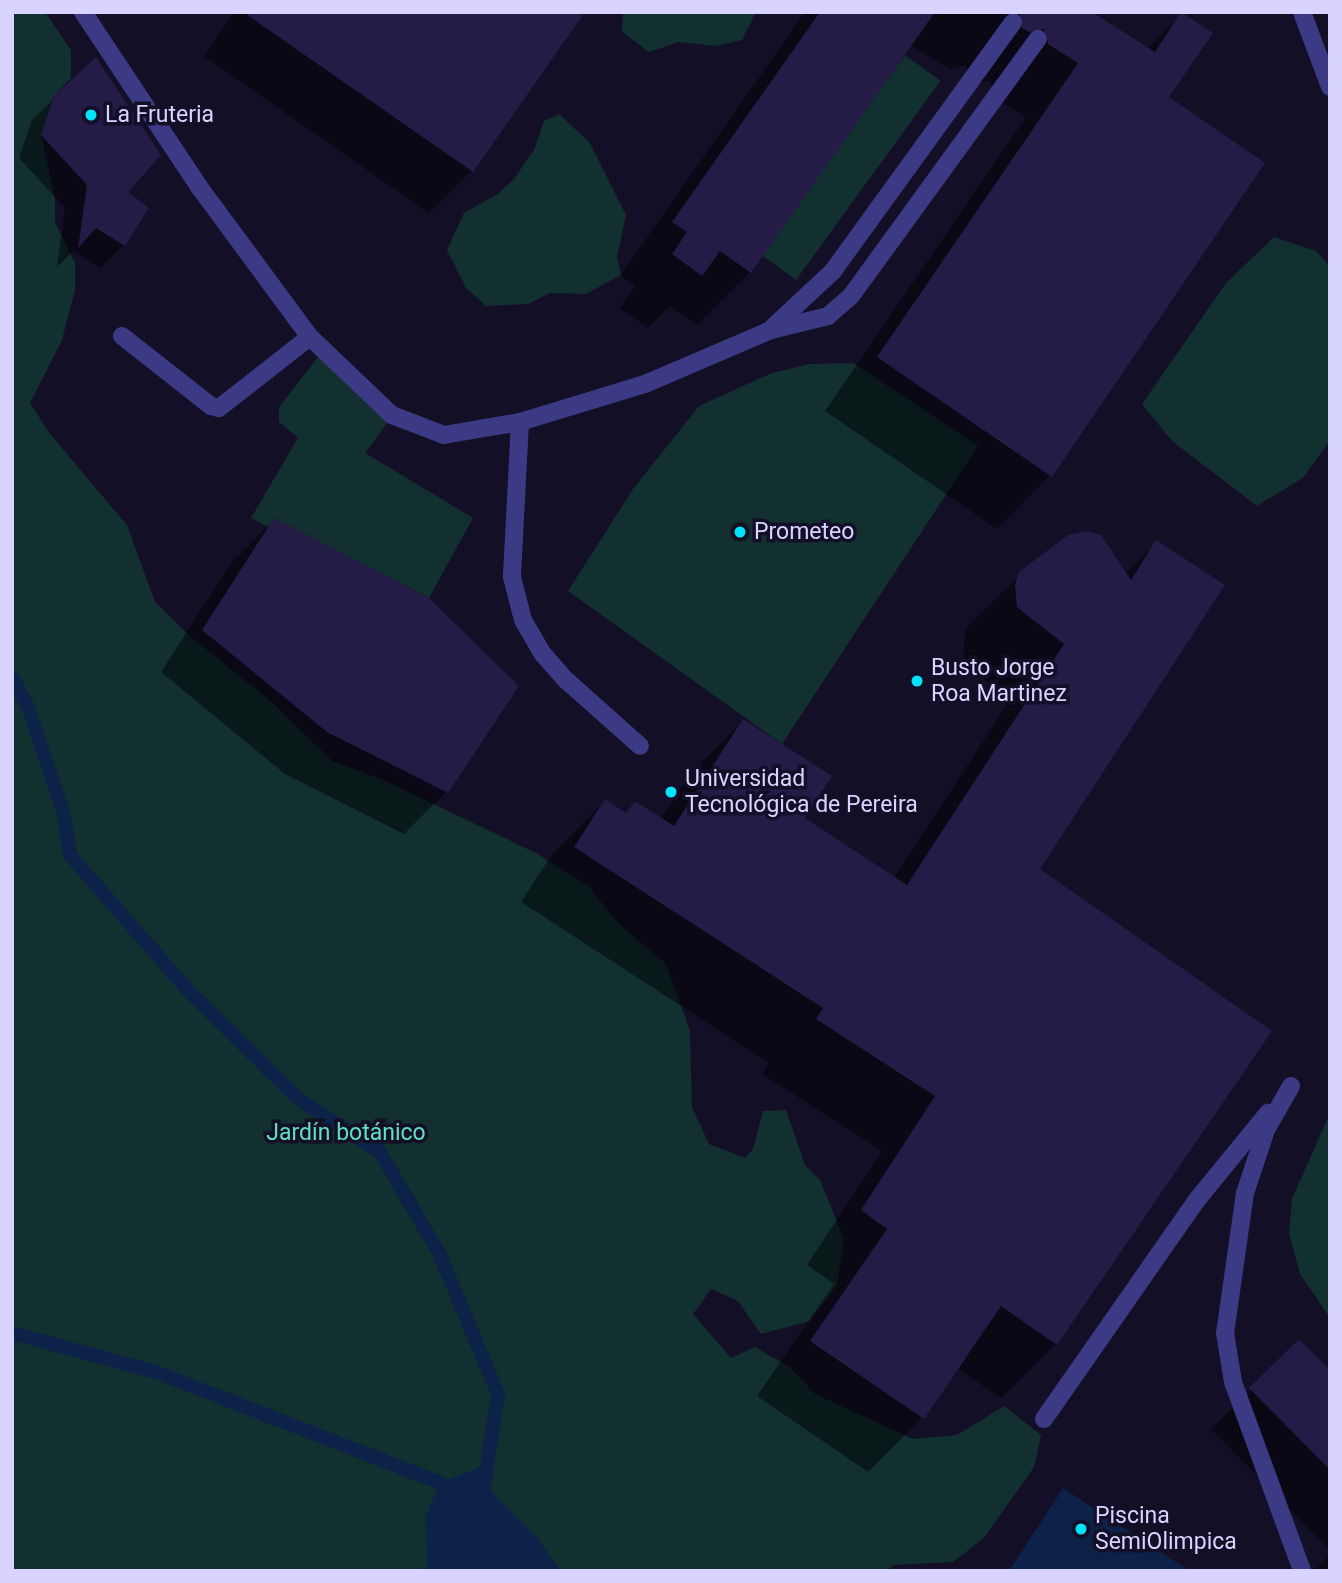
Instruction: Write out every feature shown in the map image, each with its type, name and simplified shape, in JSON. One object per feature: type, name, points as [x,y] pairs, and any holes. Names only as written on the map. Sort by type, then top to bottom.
[{"type":"street","points":[[83,12],[200,188],[310,337],[370,397],[407,425],[443,435],[520,422],[645,384],[771,330],[828,316],[851,296],[1038,38]]},
{"type":"street","points":[[1303,12],[1330,87]]},
{"type":"street","points":[[771,330],[833,271],[1013,22]]},
{"type":"street","points":[[122,335],[211,406],[219,408],[310,337]]},
{"type":"street","points":[[520,422],[512,577],[523,620],[543,654],[566,680],[640,746]]},
{"type":"street","points":[[1044,1419],[1196,1201],[1291,1086],[1266,1130],[1245,1193],[1225,1333],[1233,1382],[1302,1571]]},
{"type":"green space","name":"Jardín botánico","points":[[12,12],[45,12],[71,50],[71,78],[54,96],[41,135],[55,198],[55,222],[75,263],[75,290],[62,340],[30,403],[50,434],[127,525],[155,602],[191,637],[273,703],[332,761],[381,779],[536,853],[588,886],[620,925],[666,964],[690,1031],[692,1107],[709,1144],[745,1158],[753,1149],[763,1111],[786,1110],[805,1165],[820,1180],[844,1239],[837,1285],[810,1321],[761,1334],[738,1301],[711,1289],[693,1314],[731,1358],[755,1347],[791,1368],[815,1394],[913,1439],[957,1435],[1004,1406],[1041,1435],[1034,1467],[984,1538],[953,1562],[893,1565],[887,1571],[12,1571]]},
{"type":"green space","points":[[623,12],[756,12],[742,40],[716,46],[679,42],[649,52],[622,32]]},
{"type":"green space","points":[[905,55],[941,81],[796,280],[760,254]]},
{"type":"green space","points":[[559,114],[590,143],[626,215],[617,258],[621,275],[586,294],[550,293],[528,304],[486,306],[466,288],[447,250],[464,213],[498,194],[514,179],[534,150],[544,121]]},
{"type":"green space","points":[[1274,237],[1316,251],[1330,266],[1330,440],[1303,478],[1257,506],[1172,441],[1142,404],[1226,283]]},
{"type":"green space","points":[[318,357],[390,419],[365,453],[473,518],[429,598],[274,518],[268,527],[251,518],[298,438],[279,422],[279,407]]},
{"type":"green space","points":[[853,363],[978,446],[782,744],[568,591],[633,489],[699,406],[772,373],[810,364]]},
{"type":"green space","points":[[1330,1113],[1330,1318],[1300,1274],[1289,1234],[1292,1199]]},
{"type":"water","points":[[485,1465],[492,1492],[536,1536],[561,1571],[427,1571],[425,1518],[440,1483]]},
{"type":"water","name":"Piscina SemiOlimpica","points":[[1063,1488],[1190,1571],[1009,1571]]},
{"type":"building","points":[[243,12],[585,12],[473,172]]},
{"type":"building","points":[[820,12],[935,12],[751,273],[720,251],[702,276],[672,254],[687,232],[672,222]]},
{"type":"building","points":[[1019,12],[1092,12],[1155,52],[1181,12],[1213,33],[1169,97],[1265,163],[1052,477],[877,357],[1078,63],[1048,44],[1044,29],[1029,32],[1022,28]]},
{"type":"building","name":"La Fruteria","points":[[96,57],[161,155],[128,192],[149,208],[125,246],[96,228],[78,248],[87,185],[41,135],[54,96]]},
{"type":"building","points":[[274,518],[429,598],[519,686],[448,793],[327,732],[202,630]]},
{"type":"building","points":[[1086,531],[1101,535],[1131,580],[1156,540],[1225,585],[1040,869],[1272,1031],[1057,1345],[1001,1306],[924,1419],[810,1341],[887,1229],[861,1210],[935,1096],[816,1019],[823,1008],[574,847],[605,799],[626,813],[635,801],[674,826],[743,719],[832,776],[805,818],[907,885],[1064,644],[1017,607],[1015,585],[1019,572],[1068,535]]},
{"type":"building","points":[[1299,1339],[1330,1370],[1330,1470],[1249,1388]]},
{"type":"waterway","points":[[12,677],[28,707],[63,811],[70,855],[186,988],[297,1098],[380,1152],[440,1255],[498,1394],[484,1485]]},
{"type":"waterway","points":[[12,1333],[156,1372],[440,1483],[451,1496]]},
{"type":"place","name":"La Fruteria","points":[[91,115]]},
{"type":"place","name":"Prometeo","points":[[740,532]]},
{"type":"place","name":"Busto Jorge Roa Martinez","points":[[917,681]]},
{"type":"place","name":"Universidad Tecnológica de Pereira","points":[[671,792]]},
{"type":"place","name":"Piscina SemiOlimpica","points":[[1081,1529]]}]
